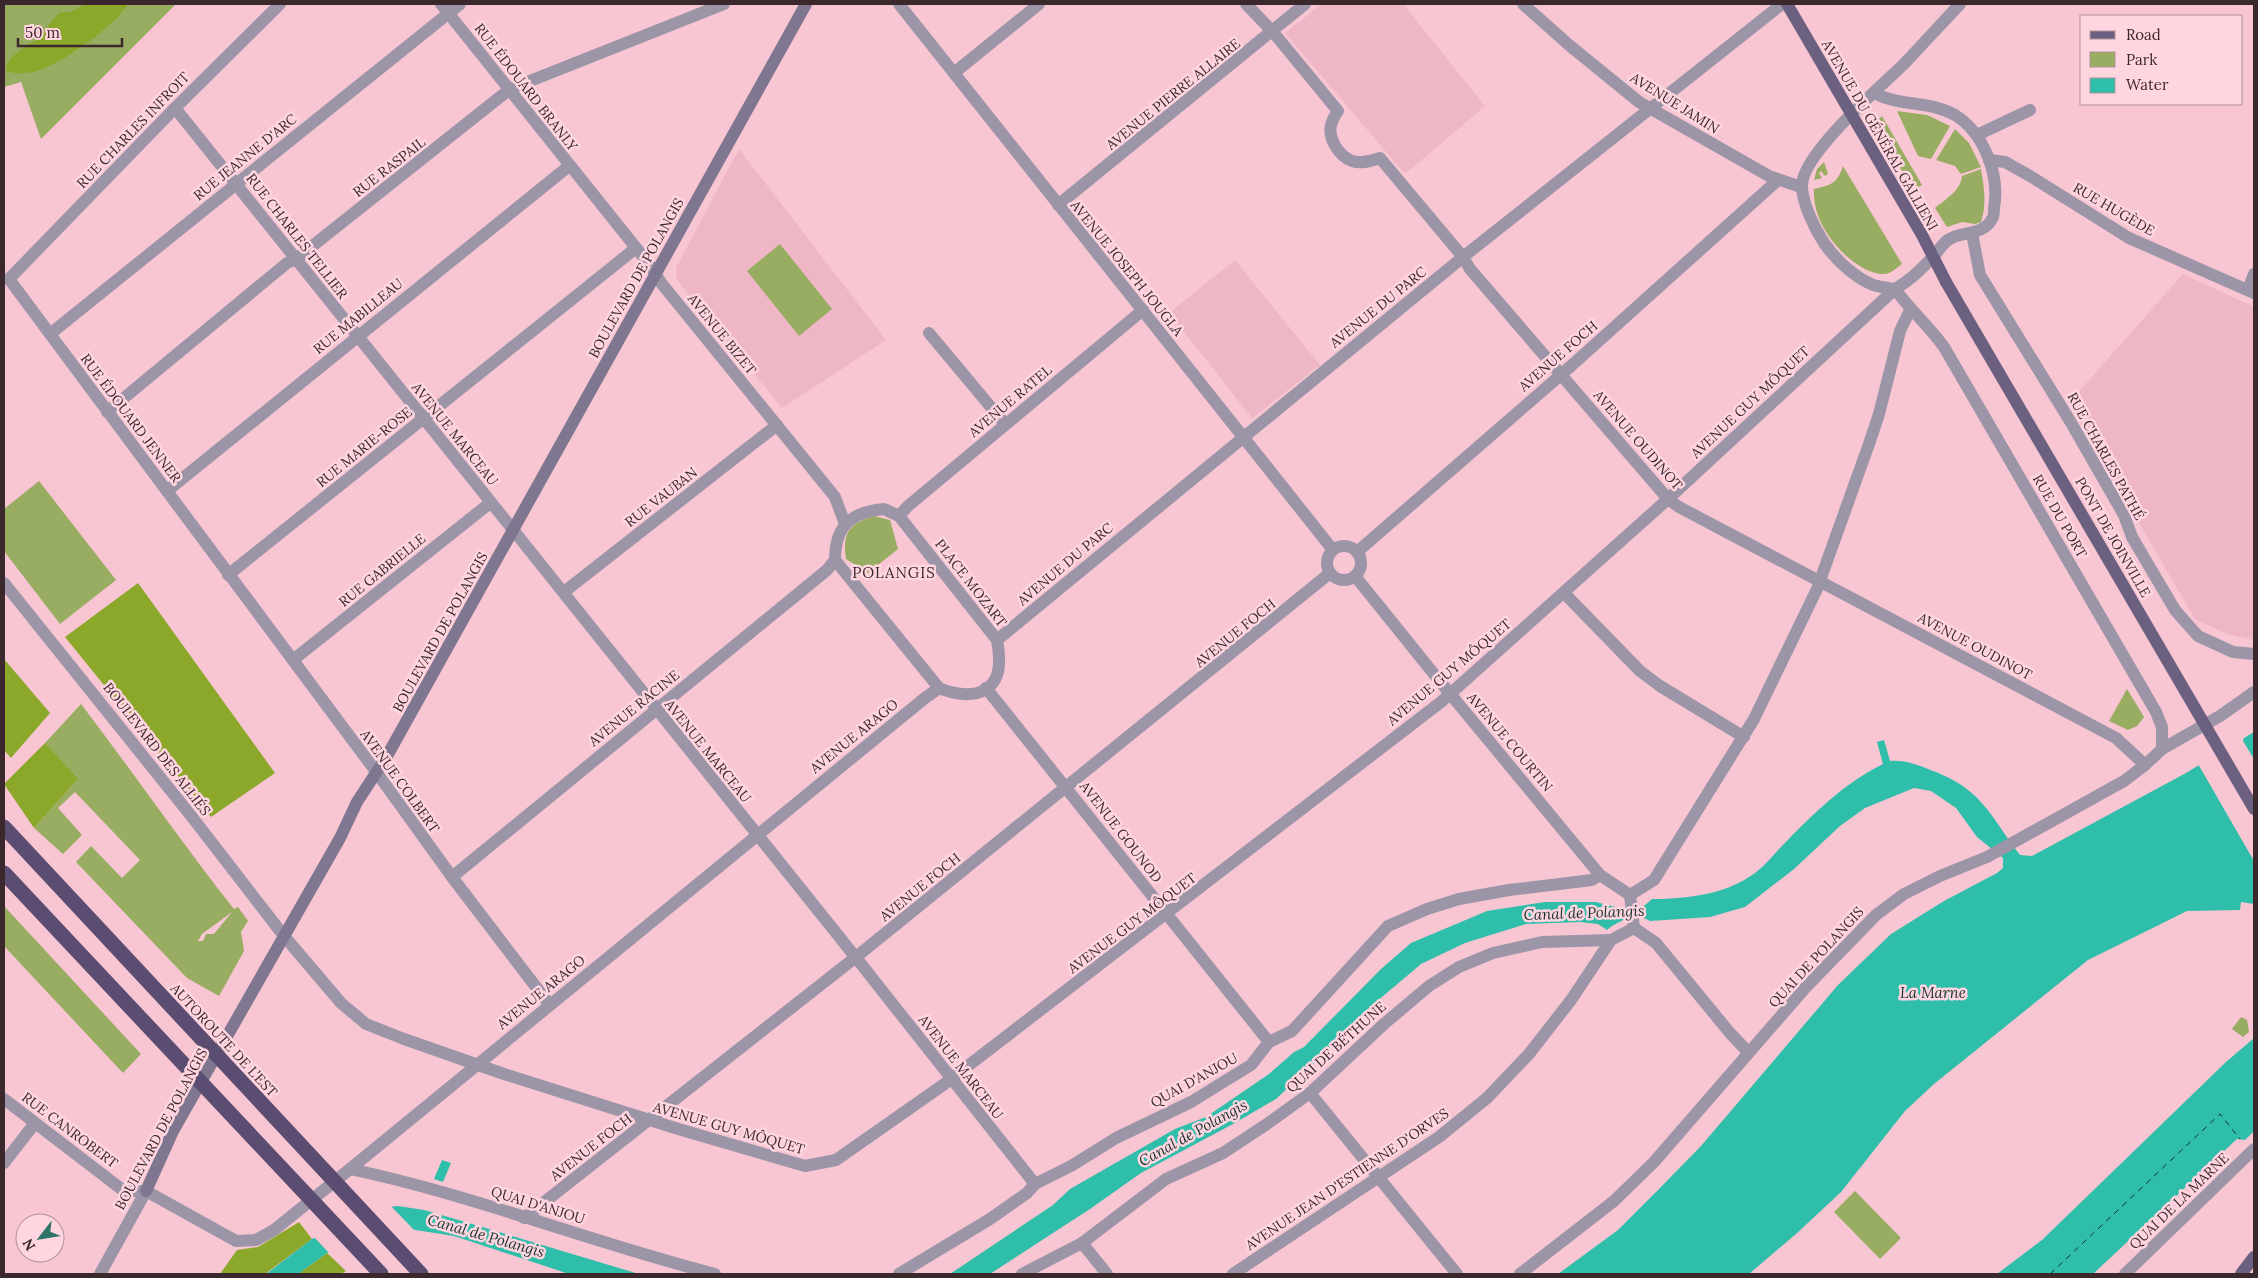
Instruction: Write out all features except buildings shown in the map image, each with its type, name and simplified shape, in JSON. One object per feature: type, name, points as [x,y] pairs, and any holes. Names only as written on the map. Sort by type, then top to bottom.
[{"type":"highway","name":"AUTOROUTE DE L’EST","points":[[4,827],[421,1274]]},
{"type":"highway","points":[[4,874],[381,1274]]},
{"type":"main road","name":"AVENUE DU GÉNÉRAL GALLIENI","points":[[1787,4],[1852,114],[1946,282]]},
{"type":"main road","name":"PONT DE JOINVILLE","points":[[1946,282],[2254,809]]},
{"type":"main road","points":[[2241,1274],[2254,1257]]},
{"type":"street","name":"RUE CHARLES INFROIT","points":[[9,279],[175,108],[280,4]]},
{"type":"street","name":"RUE JEANNE D'ARC","points":[[50,334],[236,183],[445,9],[460,4]]},
{"type":"street","name":"RUE RASPAIL","points":[[107,412],[287,263],[296,259],[510,90],[724,4]]},
{"type":"street","name":"BOULEVARD DE POLANGIS","points":[[100,1274],[146,1191],[173,1131],[340,838],[357,802],[377,773],[514,530],[806,4]]},
{"type":"street","name":"AVENUE JOSEPH JOUGLA","points":[[899,4],[1058,206],[1143,310],[1242,438],[1333,550]]},
{"type":"street","points":[[954,73],[1039,4]]},
{"type":"street","name":"AVENUE OUDINOT","points":[[1246,4],[1273,32],[1338,111],[1331,125],[1331,136],[1338,151],[1352,161],[1366,162],[1380,158],[1463,257],[1470,268],[1668,499],[1679,507],[2116,738],[2145,765]]},
{"type":"street","name":"AVENUE PIERRE ALLAIRE","points":[[1058,206],[1305,4]]},
{"type":"street","name":"AVENUE JAMIN","points":[[1523,4],[1605,76],[1650,109],[1778,180],[1802,187]]},
{"type":"street","name":"AVENUE DU PARC","points":[[997,640],[1463,257],[1782,4]]},
{"type":"street","points":[[1895,289],[1874,285],[1850,270],[1835,256],[1816,229],[1809,214],[1802,187],[1803,177],[1815,157],[1852,114],[1960,4]]},
{"type":"street","name":"RUE ÉDOUARD BRANLY","points":[[445,9],[569,166]]},
{"type":"street","points":[[1874,93],[1887,100],[1932,105],[1944,109],[1959,118],[1977,135],[1989,160],[1996,197],[1992,219],[1984,228],[1972,233]]},
{"type":"street","name":"RUE CHARLES TELLIER","points":[[175,108],[357,336]]},
{"type":"street","points":[[1977,135],[2030,110]]},
{"type":"street","name":"RUE HUGÈDE","points":[[1989,160],[2005,162],[2130,238],[2251,292]]},
{"type":"street","name":"AVENUE BIZET","points":[[569,166],[834,497],[845,524]]},
{"type":"street","name":"RUE MABILLEAU","points":[[167,491],[569,166]]},
{"type":"street","name":"AVENUE FOCH","points":[[1357,552],[1778,180]]},
{"type":"street","name":"AVENUE GUY MÔQUET","points":[[284,936],[340,1003],[366,1024],[477,1065],[650,1120],[805,1166],[836,1160],[952,1079],[1167,915],[1450,694],[1668,499],[1895,289],[1906,283],[1948,239],[1972,233]]},
{"type":"street","name":"RUE CHARLES PATHÉ","points":[[1972,233],[1980,275],[2085,446],[2124,515],[2132,537],[2175,610],[2198,636],[2232,652],[2254,654]]},
{"type":"street","name":"RUE MARIE-ROSE","points":[[228,575],[636,248]]},
{"type":"street","points":[[2251,292],[2254,274]]},
{"type":"street","name":"RUE ÉDOUARD JENNER","points":[[9,279],[228,575]]},
{"type":"street","name":"RUE DU PORT","points":[[1895,289],[1910,310],[1927,324],[1944,347],[2156,712],[2162,728],[2162,749]]},
{"type":"street","name":"AVENUE RATEL","points":[[899,516],[908,506],[1005,424],[1143,310]]},
{"type":"street","points":[[1748,1052],[1730,1033],[1656,943],[1634,928],[1630,895],[1654,880],[1744,737],[1820,580],[1870,444],[1900,331],[1910,310]]},
{"type":"street","points":[[929,333],[1005,424]]},
{"type":"street","name":"AVENUE MARCEAU","points":[[357,336],[856,957],[1035,1184]]},
{"type":"street","name":"RUE VAUBAN","points":[[564,592],[777,425]]},
{"type":"street","name":"RUE GABRIELLE","points":[[293,660],[490,503]]},
{"type":"street","points":[[899,516],[884,509],[859,514],[845,524],[835,548],[835,560],[939,688],[953,694],[968,696],[986,688]]},
{"type":"street","name":"PLACE MOZART","points":[[899,516],[997,640],[999,658],[997,676],[986,688]]},
{"type":"street","points":[[1341,546],[1350,547],[1357,552],[1361,560],[1356,576],[1348,580],[1339,580],[1330,573],[1327,566],[1328,558],[1333,550],[1341,546]]},
{"type":"street","name":"AVENUE RACINE","points":[[452,877],[827,570],[835,560]]},
{"type":"street","name":"AVENUE FOCH","points":[[524,1218],[856,957],[1067,788],[1330,573]]},
{"type":"street","name":"AVENUE COLBERT","points":[[228,575],[377,773],[452,877],[549,1004]]},
{"type":"street","name":"AVENUE COURTIN","points":[[1356,576],[1450,694],[1600,875],[1630,895]]},
{"type":"street","name":"BOULEVARD DES ALLIÉS","points":[[4,583],[192,817],[284,936]]},
{"type":"street","points":[[1564,593],[1645,676],[1744,737]]},
{"type":"street","name":"AVENUE ARAGO","points":[[146,1191],[236,1241],[256,1240],[274,1230],[939,688]]},
{"type":"street","name":"AVENUE GOUNOD","points":[[986,688],[1269,1042]]},
{"type":"street","name":"QUAI DE POLANGIS","points":[[1520,1274],[1614,1201],[1654,1162],[1748,1052],[1840,951],[1876,915],[1904,894],[1940,876],[1987,857],[2116,785],[2145,765],[2162,749],[2190,734],[2254,692]]},
{"type":"street","name":"QUAI D'ANJOU","points":[[900,1274],[990,1219],[1027,1194],[1035,1184],[1116,1138],[1191,1102],[1252,1065],[1269,1042],[1292,1031],[1388,926],[1427,909],[1459,899],[1509,890],[1592,880],[1600,875]]},
{"type":"street","name":"AVENUE JEAN D'ESTIENNE D'ORVES","points":[[1233,1274],[1439,1137],[1487,1098],[1529,1054],[1571,1000],[1611,940],[1634,928]]},
{"type":"street","name":"QUAI DE BÉTHUNE","points":[[1022,1274],[1082,1243],[1166,1178],[1223,1153],[1310,1093],[1399,1011],[1429,986],[1459,967],[1492,953],[1542,942],[1611,940]]},
{"type":"street","points":[[1310,1093],[1457,1274]]},
{"type":"street","name":"RUE CANROBERT","points":[[4,1099],[124,1191],[146,1191]]},
{"type":"street","points":[[4,1163],[35,1123]]},
{"type":"street","name":"QUAI DE LA MARNE","points":[[2125,1274],[2254,1149]]},
{"type":"street","name":"QUAI D'ANJOU","points":[[350,1169],[464,1197],[524,1218],[715,1274]]},
{"type":"street","points":[[1082,1243],[1106,1274]]},
{"type":"shaded area","points":[[85,4],[128,4],[110,24],[68,56],[39,70],[28,73],[6,71],[11,59],[38,38],[58,14],[61,12],[71,12]]},
{"type":"shaded area","points":[[1322,4],[1403,4],[1485,106],[1405,174],[1285,33]]},
{"type":"shaded area","points":[[739,149],[886,340],[782,408],[677,280],[676,268]]},
{"type":"shaded area","points":[[1235,260],[1320,365],[1252,418],[1169,313]]},
{"type":"shaded area","points":[[2183,274],[2254,307],[2254,640],[2227,634],[2195,619],[2069,403]]},
{"type":"shaded area","points":[[138,583],[275,773],[211,817],[65,637]]},
{"type":"shaded area","points":[[4,659],[50,713],[11,758],[4,750]]},
{"type":"shaded area","points":[[45,743],[78,779],[34,828],[4,784]]},
{"type":"shaded area","points":[[299,1222],[312,1239],[265,1274],[220,1274],[237,1250],[258,1247]]},
{"type":"shaded area","points":[[327,1253],[346,1271],[341,1274],[298,1274]]},
{"type":"green space","points":[[4,4],[176,4],[41,139],[21,82],[4,87]]},
{"type":"green space","points":[[1897,111],[1927,115],[1950,126],[1931,159],[1918,156]]},
{"type":"green space","points":[[1882,116],[1922,185],[1913,190],[1874,123]]},
{"type":"green space","points":[[1955,129],[1969,143],[1981,167],[1961,174],[1955,166],[1936,160]]},
{"type":"green space","points":[[1824,162],[1828,174],[1825,176],[1821,171],[1819,173],[1822,178],[1814,180],[1817,169]]},
{"type":"green space","points":[[1843,166],[1902,264],[1889,273],[1873,272],[1853,262],[1828,235],[1817,213],[1814,189],[1833,183]]},
{"type":"green space","points":[[1981,169],[1984,202],[1981,222],[1975,224],[1962,222],[1947,227],[1935,208],[1956,190],[1962,176]]},
{"type":"green space","points":[[780,244],[832,309],[799,336],[747,271]]},
{"type":"green space","points":[[39,481],[116,580],[60,624],[4,551],[4,509]]},
{"type":"green space","points":[[874,516],[890,520],[898,549],[868,573],[846,559],[845,542],[849,530],[853,526]]},
{"type":"green space","points":[[2127,689],[2144,717],[2137,726],[2128,730],[2109,721]]},
{"type":"green space","points":[[81,704],[214,884],[234,909],[238,907],[248,921],[241,932],[244,951],[219,996],[187,978],[76,862],[91,846],[122,878],[140,860],[75,792],[58,808],[82,835],[63,854],[34,828],[77,780],[45,743]],"holes":[[[232,912],[214,934],[206,934],[203,941],[198,941],[202,934]]]},
{"type":"green space","points":[[4,906],[141,1054],[123,1073],[4,946]]},
{"type":"green space","points":[[2241,1017],[2247,1020],[2249,1032],[2243,1037],[2232,1029]]},
{"type":"green space","points":[[1855,1191],[1901,1238],[1880,1259],[1834,1212]]},
{"type":"water","name":"La Marne","points":[[2254,732],[2254,904],[2241,902],[2240,910],[2187,911],[2088,960],[1934,1084],[1905,1111],[1841,1192],[1749,1274],[1558,1274],[1618,1230],[1658,1190],[1701,1146],[1838,985],[1891,934],[1944,901],[2003,868],[2003,858],[1977,837],[1956,808],[1931,791],[1914,788],[1865,808],[1840,826],[1794,869],[1745,907],[1710,917],[1650,921],[1639,917],[1627,919],[1607,930],[1598,924],[1580,922],[1526,924],[1465,943],[1421,964],[1369,1008],[1338,1041],[1276,1099],[1141,1173],[1090,1209],[990,1274],[950,1274],[1053,1205],[1070,1189],[1175,1129],[1206,1117],[1269,1074],[1294,1052],[1304,1047],[1381,969],[1411,943],[1487,911],[1545,902],[1596,902],[1619,908],[1644,906],[1652,899],[1695,896],[1737,884],[1761,868],[1829,800],[1855,780],[1883,764],[1877,742],[1884,740],[1890,761],[1905,762],[1946,776],[1972,793],[1991,814],[2020,855],[2032,856],[2186,773]]},
{"type":"water","points":[[2254,1038],[2254,1131],[2245,1140],[2237,1139],[2093,1274],[1997,1274],[2042,1240],[2226,1062]]},
{"type":"water","points":[[442,1160],[451,1163],[443,1182],[434,1179]]},
{"type":"water","name":"Canal de Polangis","points":[[398,1206],[424,1210],[639,1274],[569,1274],[454,1236],[390,1226],[327,1253],[298,1274],[266,1274],[312,1239],[378,1208]]},
{"type":"pier","points":[[2244,736],[2243,741],[2254,759],[2254,861],[2198,764],[2195,764]]},
{"type":"pier","points":[[389,1204],[416,1232],[390,1228],[330,1254],[313,1236],[377,1205]]},
{"type":"ferry route","points":[[2050,1274],[2220,1114],[2240,1139]]},
{"type":"district","name":"POLANGIS","points":[[894,573]]}]
